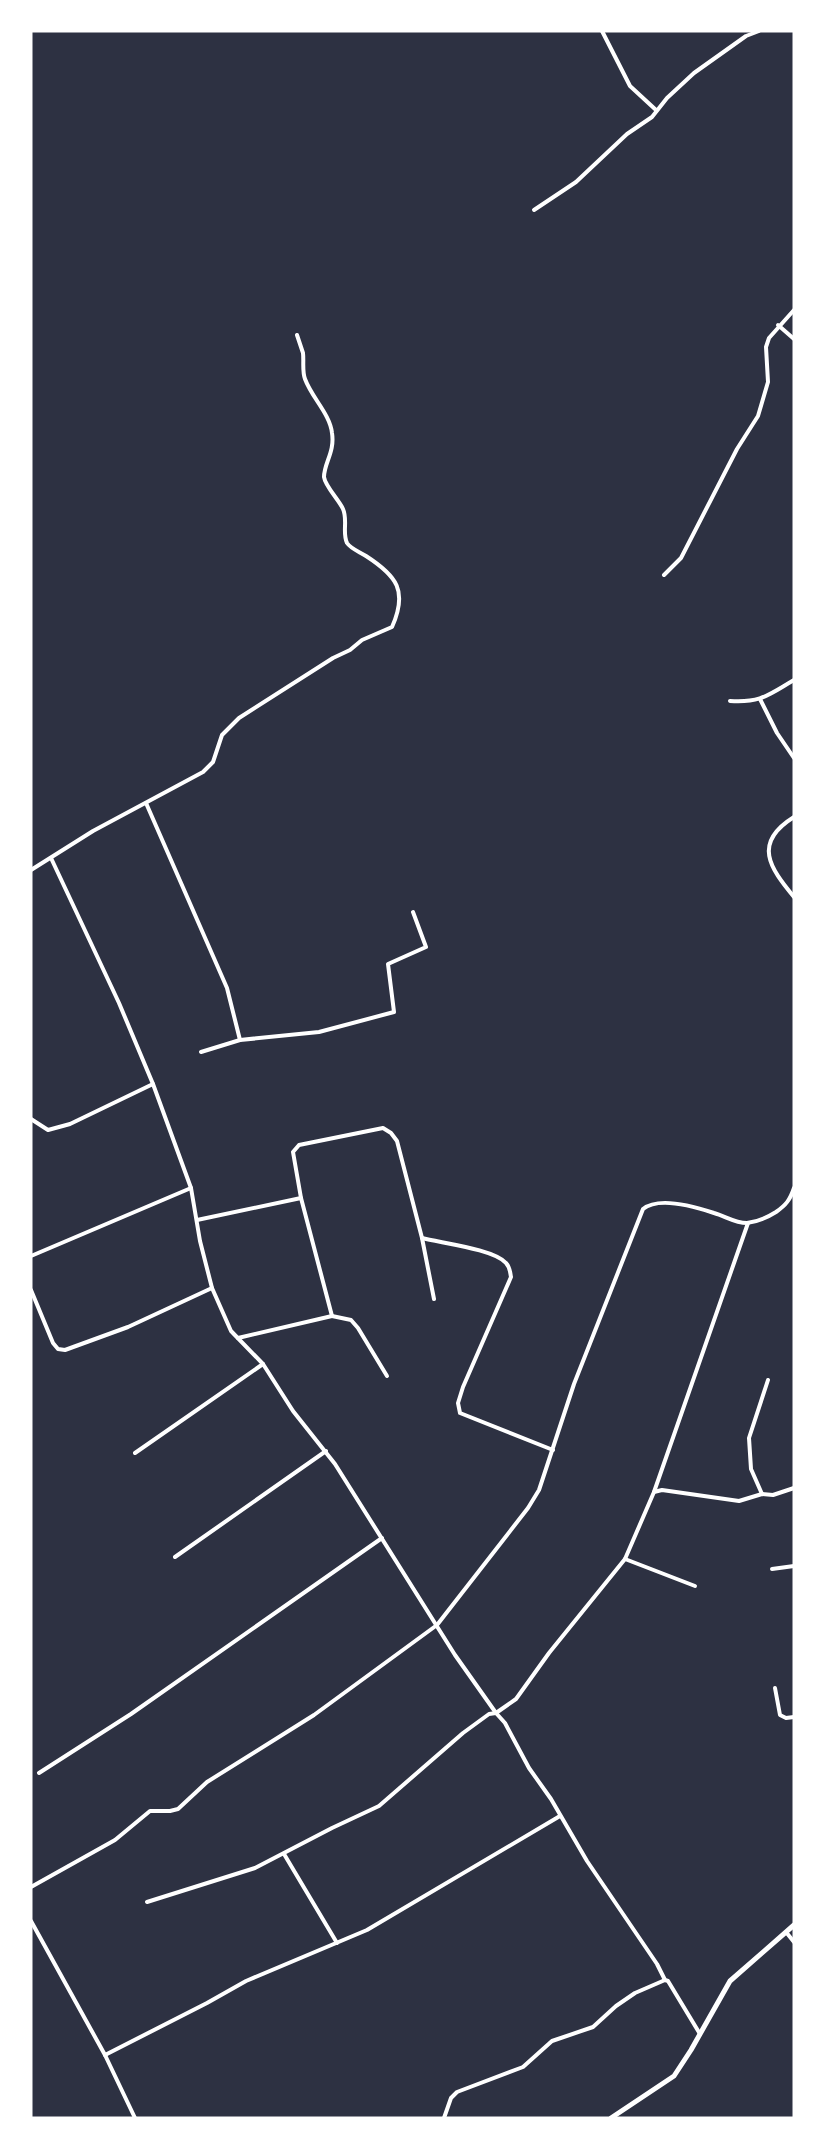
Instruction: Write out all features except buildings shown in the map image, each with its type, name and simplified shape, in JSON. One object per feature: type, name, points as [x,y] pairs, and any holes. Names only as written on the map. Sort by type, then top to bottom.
[{"type":"street","points":[[602,31],[630,86],[656,110]]},
{"type":"street","points":[[744,31],[746,36]]},
{"type":"street","points":[[534,210],[576,182],[627,134],[652,117],[656,110],[681,84],[746,36],[759,31]]},
{"type":"street","points":[[664,575],[681,558],[763,405],[768,382],[766,347],[769,338],[778,325],[794,310]]},
{"type":"street","points":[[778,325],[794,339]]},
{"type":"street","points":[[31,870],[93,831],[203,772],[213,762],[222,734],[239,718],[333,658],[350,650],[362,640],[392,627],[401,600],[399,588],[385,570],[348,545],[345,537],[344,512],[337,497],[328,487],[324,478],[333,451],[332,432],[328,420],[311,396],[304,376],[303,354],[297,335]]},
{"type":"street","points":[[730,701],[750,702],[760,699],[794,680]]},
{"type":"street","points":[[760,699],[777,733],[794,758]]},
{"type":"street","points":[[146,803],[226,988],[240,1040]]},
{"type":"street","points":[[794,817],[776,834],[769,848],[768,855],[773,870],[794,897]]},
{"type":"street","points":[[51,858],[119,1003],[153,1084],[190,1188],[200,1241],[212,1288],[224,1319],[238,1338],[263,1364],[293,1411],[326,1451],[437,1625],[505,1724],[529,1768],[551,1799],[587,1861],[657,1964],[665,1980],[668,1980],[700,2034]]},
{"type":"street","points":[[201,1052],[240,1040],[319,1032],[394,1012],[388,964],[426,947],[414,912]]},
{"type":"street","points":[[31,1119],[48,1130],[70,1124],[153,1084]]},
{"type":"street","points":[[332,1316],[301,1198],[293,1152],[299,1145],[383,1128],[397,1141],[422,1238],[434,1299]]},
{"type":"street","points":[[31,1256],[190,1188]]},
{"type":"street","points":[[31,1887],[115,1840],[150,1811],[178,1809],[208,1782],[314,1715],[437,1625],[528,1508],[539,1490],[574,1384],[599,1326],[643,1209],[649,1205],[671,1204],[714,1213],[735,1221],[748,1223],[767,1218],[785,1205],[790,1199],[794,1188]]},
{"type":"street","points":[[197,1220],[301,1198]]},
{"type":"street","points":[[147,1902],[234,1876],[270,1862],[332,1828],[379,1806],[463,1733],[489,1714],[496,1713],[516,1699],[549,1653],[625,1559],[654,1492],[748,1223]]},
{"type":"street","points":[[422,1238],[490,1254],[505,1261],[510,1269],[510,1277],[463,1387],[458,1403],[460,1412],[553,1450]]},
{"type":"street","points":[[31,1290],[53,1343],[58,1349],[65,1350],[128,1326],[212,1288]]},
{"type":"street","points":[[238,1338],[332,1316],[351,1320],[358,1328],[387,1376]]},
{"type":"street","points":[[135,1453],[263,1364]]},
{"type":"street","points":[[762,1494],[751,1469],[749,1438],[768,1380]]},
{"type":"street","points":[[176,1557],[326,1451]]},
{"type":"street","points":[[654,1492],[662,1490],[739,1501],[762,1494],[773,1496],[794,1488]]},
{"type":"street","points":[[39,1773],[131,1714],[382,1538]]},
{"type":"street","points":[[625,1559],[695,1586]]},
{"type":"street","points":[[772,1569],[794,1566]]},
{"type":"street","points":[[775,1688],[780,1715],[786,1718],[794,1717]]},
{"type":"street","points":[[105,2055],[246,1981],[367,1930],[560,1816]]},
{"type":"street","points":[[284,1854],[337,1943]]},
{"type":"street","points":[[31,1921],[105,2055],[135,2118]]},
{"type":"street","points":[[610,2118],[674,2076],[681,2068],[730,1981],[794,1925]]},
{"type":"street","points":[[786,1932],[794,1942]]},
{"type":"street","points":[[444,2118],[452,2098],[457,2092],[522,2067],[552,2042],[593,2027],[616,2006],[635,1993],[665,1980]]}]
